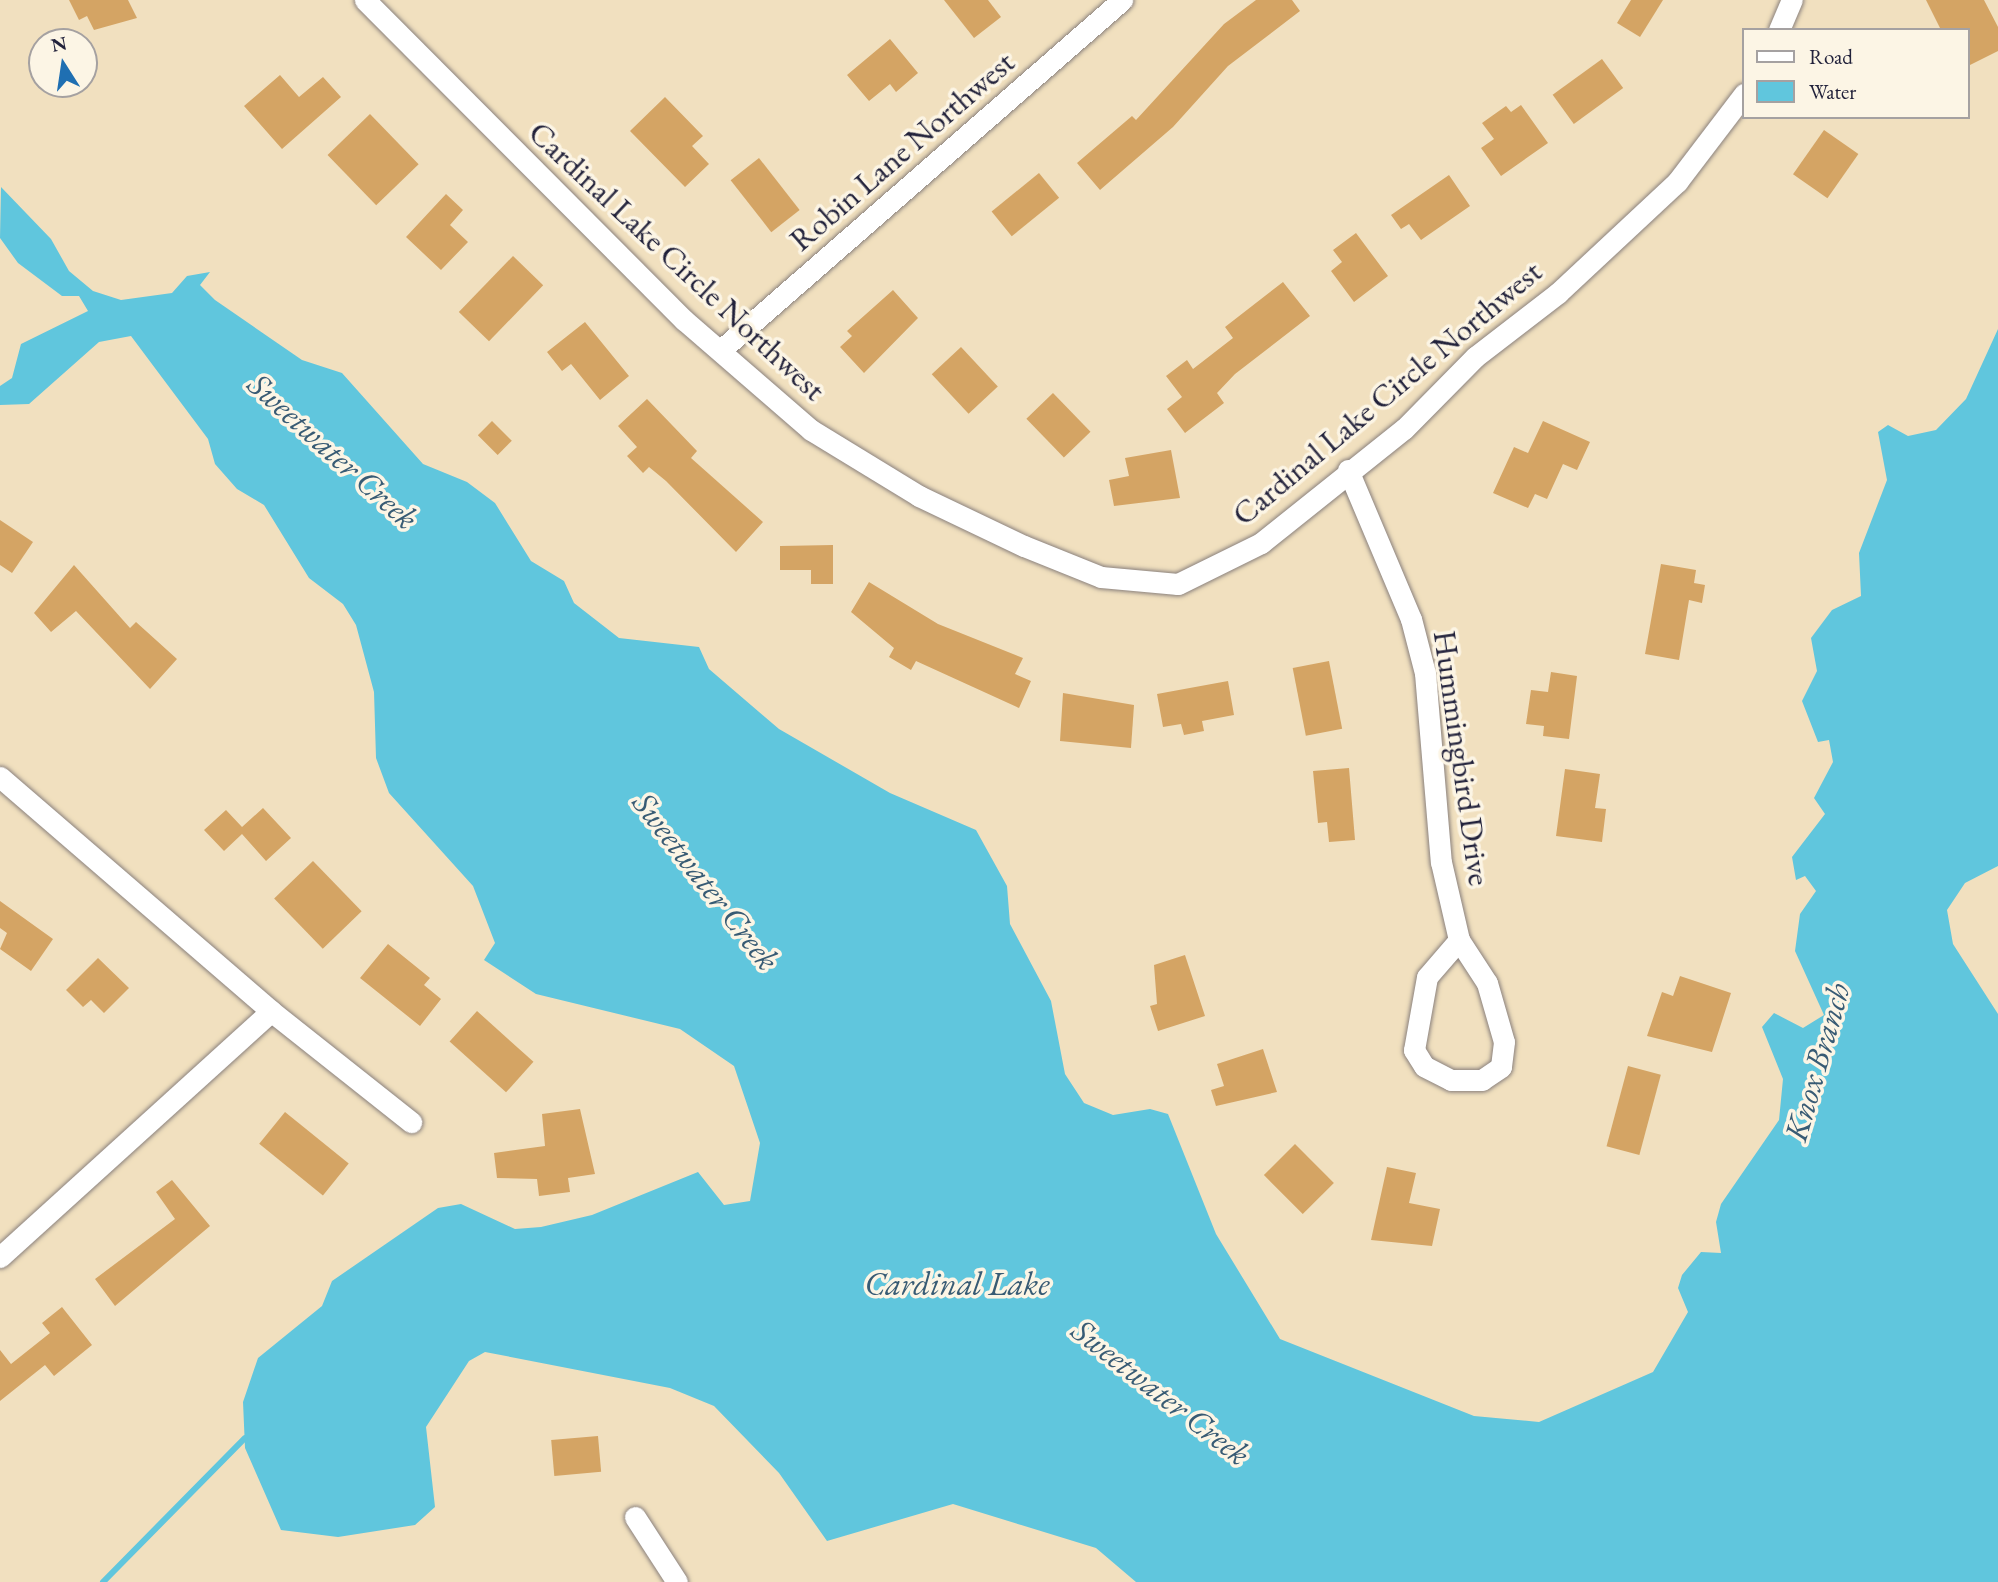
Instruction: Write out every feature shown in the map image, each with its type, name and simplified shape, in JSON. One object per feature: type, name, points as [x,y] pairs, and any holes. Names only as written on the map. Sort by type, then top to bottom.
[{"type":"street","name":"Cardinal Lake Circle Northwest","points":[[365,0],[684,320],[722,349],[811,430],[907,488],[1101,577],[1178,584],[1261,543],[1348,470],[1404,429],[1475,357],[1641,217],[1742,96]]},
{"type":"street","points":[[1780,28],[1792,0]]},
{"type":"street","name":"Robin Lane Northwest","points":[[722,349],[1111,3]]},
{"type":"street","name":"Hummingbird Drive","points":[[1348,470],[1411,619],[1425,673],[1441,862],[1460,940],[1487,983],[1504,1042],[1501,1067],[1482,1080],[1451,1080],[1424,1066],[1415,1050],[1427,977],[1460,940]]},
{"type":"street","points":[[0,777],[271,1012],[411,1122]]},
{"type":"street","points":[[0,1257],[271,1012]]},
{"type":"street","points":[[635,1517],[677,1582]]},
{"type":"water","name":"Cardinal Lake","points":[[1,187],[51,239],[69,271],[93,291],[121,300],[172,293],[187,276],[210,272],[200,285],[215,300],[302,360],[342,373],[423,464],[467,482],[495,503],[531,561],[564,581],[574,603],[619,638],[699,647],[709,669],[779,729],[890,793],[976,830],[1007,886],[1010,924],[1051,1001],[1065,1074],[1084,1103],[1113,1115],[1150,1109],[1168,1114],[1216,1234],[1280,1339],[1474,1416],[1539,1422],[1653,1372],[1688,1312],[1678,1288],[1682,1275],[1701,1252],[1721,1253],[1716,1222],[1721,1204],[1779,1120],[1783,1079],[1762,1027],[1774,1013],[1803,1028],[1824,1015],[1795,951],[1800,914],[1816,891],[1805,876],[1796,880],[1792,857],[1825,814],[1814,798],[1833,762],[1829,740],[1818,742],[1802,701],[1817,671],[1811,638],[1832,610],[1861,596],[1859,553],[1887,480],[1878,432],[1888,425],[1908,436],[1936,430],[1966,399],[1998,329],[1998,866],[1965,883],[1947,910],[1953,944],[1998,1014],[1998,1582],[1136,1582],[1096,1548],[953,1504],[827,1541],[779,1473],[714,1406],[670,1388],[485,1352],[469,1361],[426,1427],[435,1507],[415,1525],[338,1537],[281,1530],[245,1448],[243,1402],[258,1358],[322,1306],[332,1281],[438,1208],[461,1204],[515,1229],[541,1227],[592,1215],[698,1172],[724,1205],[750,1201],[760,1143],[734,1066],[680,1029],[536,994],[484,960],[495,943],[473,886],[389,793],[376,758],[374,692],[356,625],[343,604],[309,578],[264,505],[237,489],[215,464],[208,439],[131,336],[99,342],[29,404],[0,405],[0,386],[12,378],[21,344],[88,311],[79,296],[62,296],[18,263],[0,238]]},
{"type":"building","points":[[69,0],[128,0],[137,18],[98,29],[93,28],[87,16],[79,20]]},
{"type":"building","points":[[944,0],[988,0],[1001,17],[974,38]]},
{"type":"building","points":[[1256,0],[1292,0],[1300,11],[1228,66],[1173,127],[1100,190],[1077,163],[1132,116],[1136,120],[1224,24]]},
{"type":"building","points":[[1631,0],[1663,0],[1640,37],[1617,23]]},
{"type":"building","points":[[1926,0],[1984,0],[1998,27],[1998,51],[1970,65],[1970,28],[1940,28]]},
{"type":"building","points":[[890,39],[918,73],[896,92],[890,84],[869,101],[847,75]]},
{"type":"building","points":[[1602,59],[1623,88],[1574,124],[1553,95]]},
{"type":"building","points":[[280,75],[299,97],[323,77],[341,97],[282,149],[244,106]]},
{"type":"building","points":[[665,97],[703,136],[692,146],[709,164],[685,187],[630,131]]},
{"type":"building","points":[[1521,105],[1548,143],[1501,176],[1481,148],[1494,139],[1482,123],[1506,106],[1511,112]]},
{"type":"building","points":[[370,114],[419,164],[376,205],[328,155]]},
{"type":"building","points":[[1824,130],[1858,154],[1827,198],[1793,174]]},
{"type":"building","points":[[759,158],[800,210],[771,232],[731,180]]},
{"type":"building","points":[[1039,173],[1059,198],[1012,236],[992,211]]},
{"type":"building","points":[[1449,175],[1470,206],[1421,240],[1409,224],[1401,229],[1391,215]]},
{"type":"building","points":[[446,194],[463,210],[450,225],[468,242],[441,270],[406,237]]},
{"type":"building","points":[[1356,233],[1388,276],[1354,302],[1331,271],[1342,262],[1333,250]]},
{"type":"building","points":[[513,256],[543,285],[489,341],[459,312]]},
{"type":"building","points":[[1283,282],[1310,316],[1235,374],[1217,393],[1224,403],[1185,433],[1167,409],[1182,397],[1166,376],[1187,360],[1193,369],[1233,338],[1225,327]]},
{"type":"building","points":[[893,290],[918,318],[864,373],[840,347],[852,336],[847,331]]},
{"type":"building","points":[[585,322],[629,376],[600,400],[571,364],[562,371],[547,352]]},
{"type":"building","points":[[961,347],[998,386],[969,414],[932,374]]},
{"type":"building","points":[[1053,393],[1091,432],[1064,458],[1026,419]]},
{"type":"building","points":[[647,399],[697,451],[691,458],[763,522],[736,552],[666,481],[649,467],[643,473],[627,456],[637,447],[618,426]]},
{"type":"building","points":[[492,421],[512,441],[498,455],[478,435]]},
{"type":"building","points":[[1543,421],[1590,442],[1577,470],[1563,464],[1547,499],[1535,494],[1528,508],[1493,493],[1514,447],[1528,453]]},
{"type":"building","points":[[1171,450],[1180,498],[1114,506],[1109,480],[1129,476],[1125,458]]},
{"type":"building","points":[[0,520],[33,542],[12,573],[0,565]]},
{"type":"building","points":[[833,545],[833,584],[811,584],[811,570],[780,570],[780,546]]},
{"type":"building","points":[[1661,564],[1696,570],[1694,583],[1705,585],[1702,603],[1689,600],[1679,660],[1645,654]]},
{"type":"building","points":[[74,565],[130,628],[136,622],[177,659],[150,689],[76,611],[51,632],[34,613]]},
{"type":"building","points":[[869,582],[938,624],[1023,658],[1015,674],[1031,681],[1019,708],[916,661],[911,670],[889,657],[894,648],[851,612]]},
{"type":"building","points":[[1329,661],[1342,729],[1306,736],[1293,668]]},
{"type":"building","points":[[1551,672],[1577,676],[1569,739],[1543,736],[1544,726],[1526,724],[1531,690],[1548,692]]},
{"type":"building","points":[[1228,681],[1234,715],[1202,721],[1204,731],[1184,735],[1181,724],[1163,727],[1157,694]]},
{"type":"building","points":[[1063,693],[1134,705],[1131,748],[1060,741]]},
{"type":"building","points":[[1349,768],[1355,840],[1329,842],[1327,822],[1318,823],[1313,771]]},
{"type":"building","points":[[1565,769],[1600,774],[1595,808],[1606,809],[1602,842],[1556,836]]},
{"type":"building","points":[[263,808],[291,838],[266,861],[242,834],[224,851],[204,830],[226,810],[242,827]]},
{"type":"building","points":[[313,861],[362,911],[323,949],[274,899]]},
{"type":"building","points":[[0,901],[53,939],[31,971],[0,949],[7,933],[0,928]]},
{"type":"building","points":[[388,944],[430,978],[424,985],[441,999],[420,1026],[360,978]]},
{"type":"building","points":[[1185,955],[1205,1016],[1158,1031],[1150,1006],[1157,1004],[1154,965]]},
{"type":"building","points":[[98,958],[129,988],[104,1013],[91,1000],[83,1007],[66,990]]},
{"type":"building","points":[[1680,976],[1731,993],[1712,1052],[1647,1036],[1662,992],[1673,996]]},
{"type":"building","points":[[477,1011],[533,1062],[506,1092],[450,1041]]},
{"type":"building","points":[[1263,1049],[1277,1092],[1216,1106],[1211,1090],[1224,1086],[1217,1064]]},
{"type":"building","points":[[1628,1066],[1661,1075],[1639,1155],[1607,1146]]},
{"type":"building","points":[[580,1109],[595,1174],[568,1178],[570,1192],[539,1196],[537,1179],[497,1178],[494,1153],[545,1146],[542,1114]]},
{"type":"building","points":[[285,1112],[349,1164],[323,1195],[259,1144]]},
{"type":"building","points":[[1295,1144],[1334,1183],[1303,1214],[1264,1175]]},
{"type":"building","points":[[1387,1167],[1416,1173],[1409,1203],[1440,1209],[1432,1246],[1371,1240]]},
{"type":"building","points":[[172,1180],[210,1226],[115,1306],[95,1279],[175,1219],[156,1192]]},
{"type":"building","points":[[62,1307],[92,1345],[54,1376],[45,1365],[0,1401],[0,1350],[11,1364],[50,1333],[42,1323]]},
{"type":"building","points":[[598,1436],[601,1472],[554,1476],[551,1440]]},
{"type":"waterway","points":[[103,1582],[245,1438]]},
{"type":"water label","name":"Sweetwater Creek","points":[[333,451]]},
{"type":"water label","name":"Sweetwater Creek","points":[[706,881]]},
{"type":"water label","name":"Knox Branch","points":[[1817,1062]]},
{"type":"water label","name":"Sweetwater Creek","points":[[1161,1392]]}]
